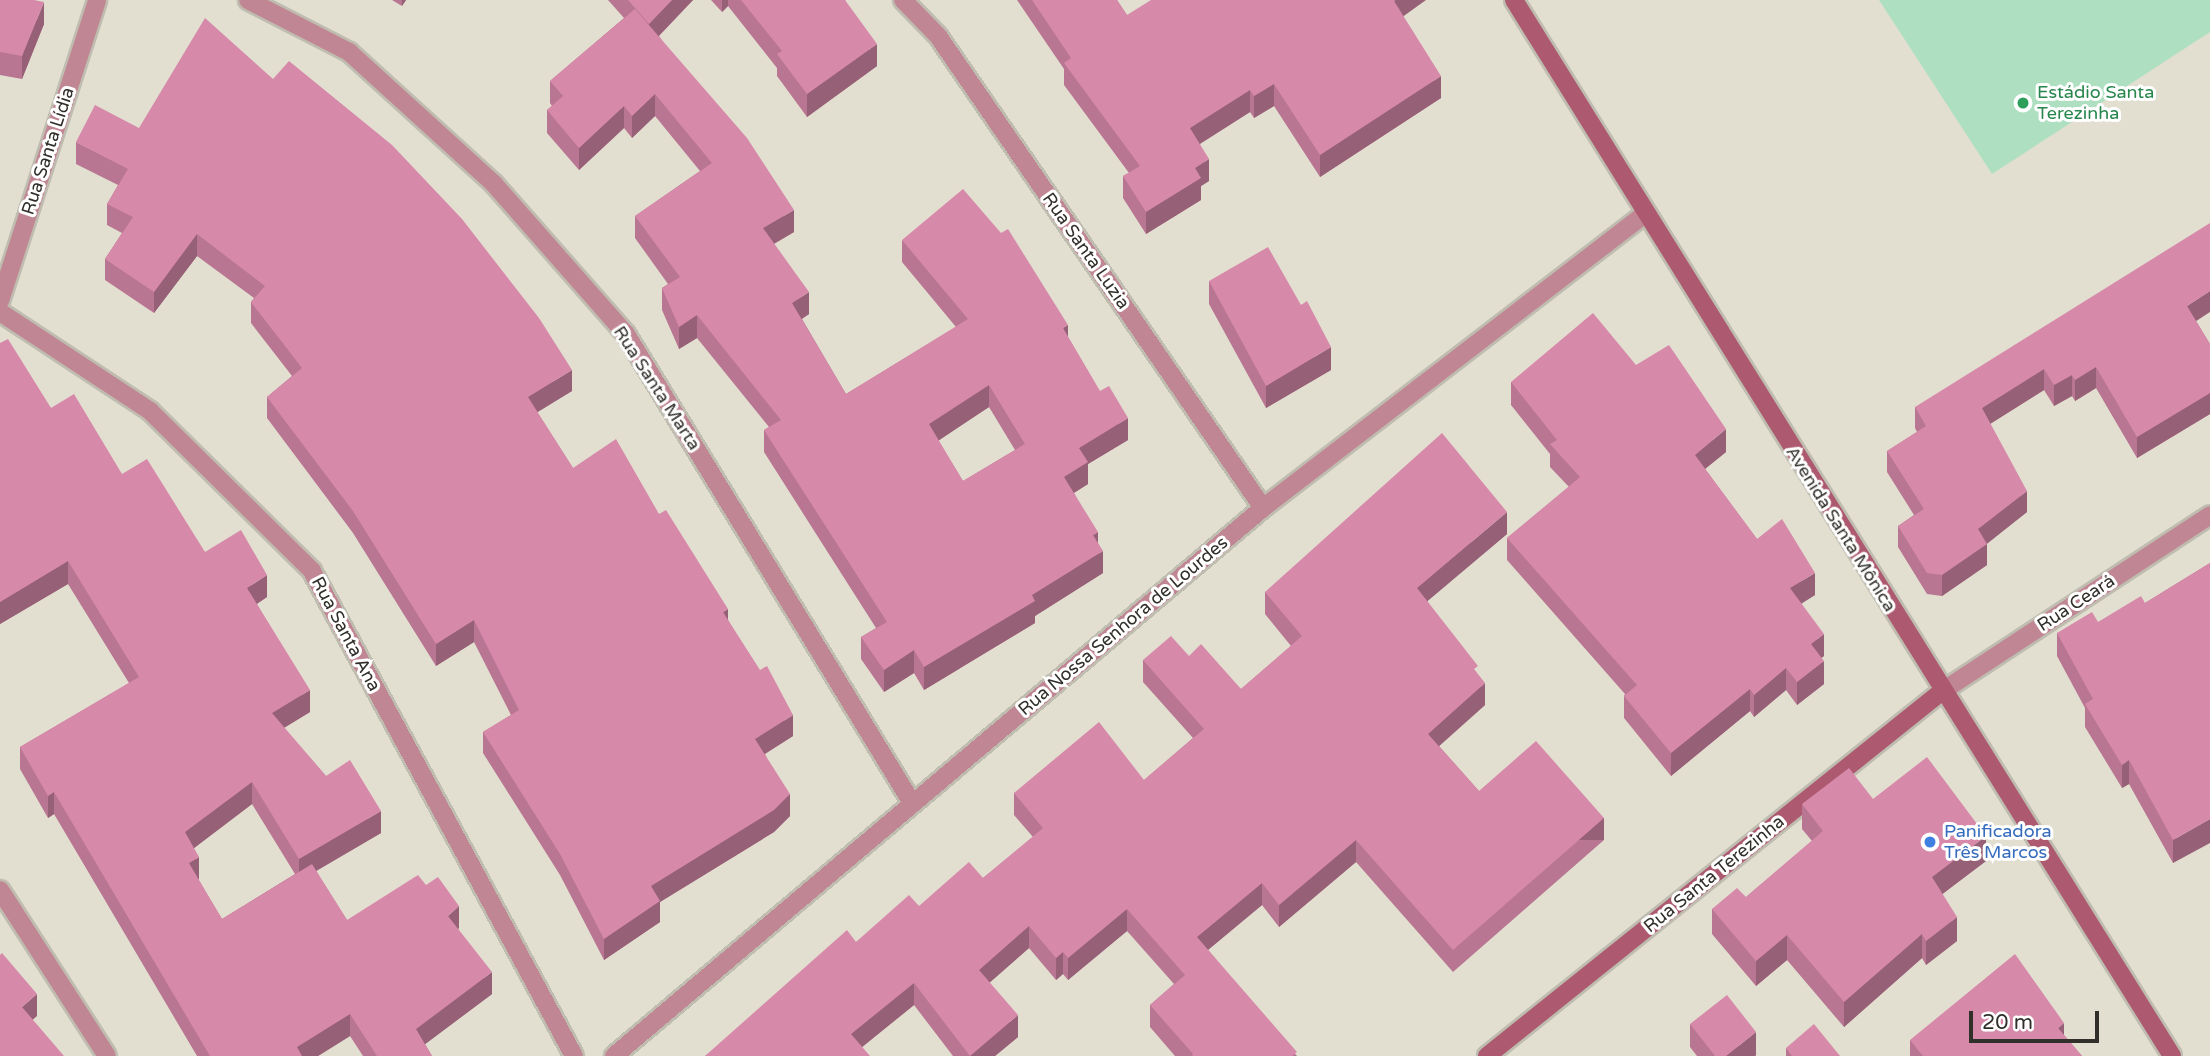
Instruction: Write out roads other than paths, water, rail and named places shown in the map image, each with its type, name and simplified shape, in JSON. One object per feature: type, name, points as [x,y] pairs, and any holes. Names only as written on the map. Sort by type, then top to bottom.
[{"type":"street","name":"Rua Santa Lídia","points":[[0,302],[97,0]]},
{"type":"street","name":"Rua Santa Marta","points":[[248,0],[349,52],[494,184],[626,334],[912,803]]},
{"type":"street","name":"Rua Santa Luzia","points":[[903,0],[938,36],[1263,508]]},
{"type":"street","name":"Avenida Santa Mônica","points":[[1514,0],[1941,692],[2172,1056]]},
{"type":"street","name":"Rua Nossa Senhora de Lourdes","points":[[614,1056],[1263,508],[1646,213]]},
{"type":"street","name":"Rua Santa Ana","points":[[0,313],[150,411],[312,571],[574,1056]]},
{"type":"street","name":"Rua Ceará","points":[[1941,692],[2210,515]]},
{"type":"street","name":"Rua Santa Terezinha","points":[[1487,1056],[1941,692]]},
{"type":"street","points":[[0,890],[107,1056]]},
{"type":"place","name":"Estádio Santa Terezinha","points":[[2023,103]]},
{"type":"place","name":"Panificadora Três Marcos","points":[[1930,842]]}]
